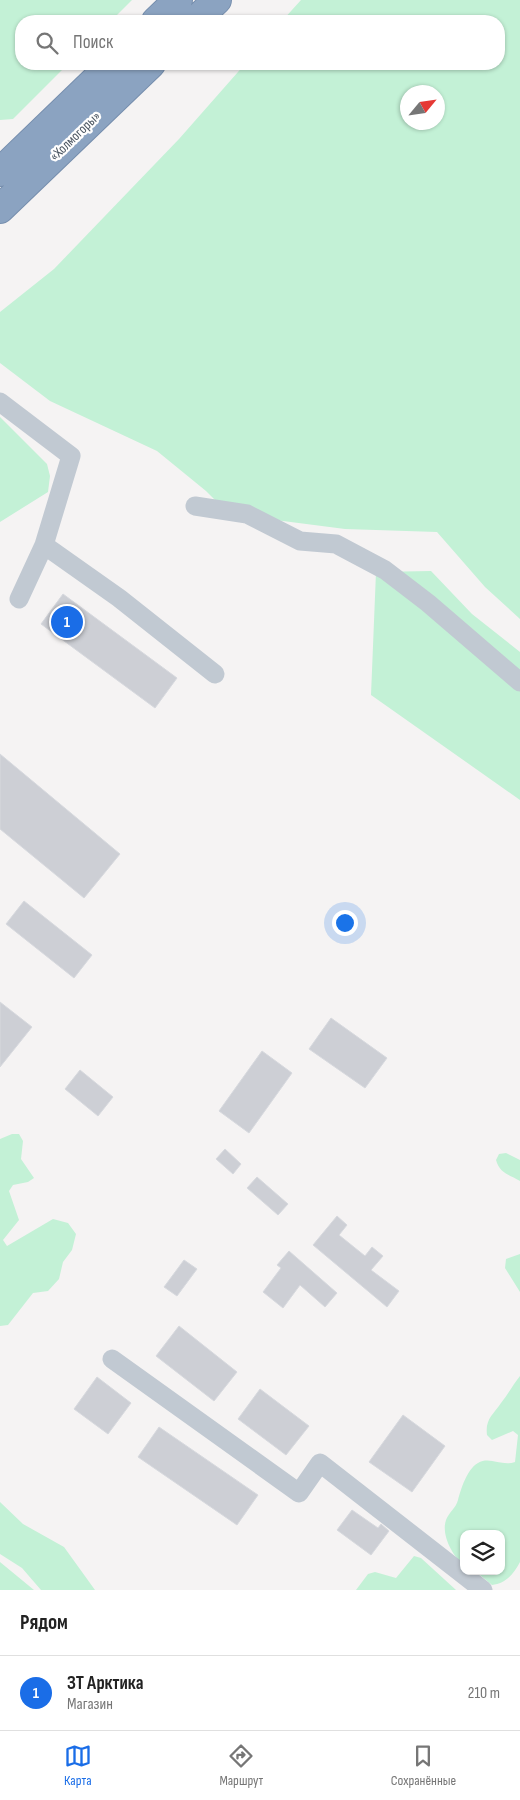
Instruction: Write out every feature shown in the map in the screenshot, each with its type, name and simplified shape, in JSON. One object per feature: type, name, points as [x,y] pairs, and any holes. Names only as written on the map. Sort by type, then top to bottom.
[{"type":"highway","points":[[162,15],[178,0]]},
{"type":"highway","points":[[201,15],[217,0]]},
{"type":"highway","name":"«Холмогоры»","points":[[0,172],[106,70]]},
{"type":"highway","name":"«Холмогоры»","points":[[0,209],[145,70]]},
{"type":"lane","points":[[1,406],[71,456],[44,545],[20,599]]},
{"type":"lane","points":[[195,506],[247,514],[300,541],[336,544],[385,570],[520,682]]},
{"type":"lane","points":[[44,545],[119,598],[215,674]]},
{"type":"lane","points":[[112,1359],[299,1493],[320,1463],[483,1590]]},
{"type":"green space","points":[[0,0],[132,0],[117,15],[15,15],[15,70],[62,70],[13,119],[0,120]]},
{"type":"green space","points":[[301,0],[520,0],[520,619],[485,587],[437,532],[345,529],[229,514],[206,491],[157,451],[50,401],[0,363],[0,312],[54,269],[179,139],[240,70],[505,70],[505,15],[287,15]]},
{"type":"green space","points":[[0,417],[47,464],[50,476],[48,492],[0,522]]},
{"type":"green space","points":[[431,571],[472,614],[520,652],[520,800],[371,695],[376,572]]},
{"type":"green space","points":[[12,1134],[19,1134],[23,1141],[21,1159],[34,1178],[28,1182],[13,1185],[9,1191],[19,1220],[3,1240],[7,1246],[53,1219],[68,1223],[76,1234],[72,1250],[63,1262],[59,1279],[48,1291],[33,1293],[8,1325],[0,1326],[0,1139]]},
{"type":"green space","points":[[506,1153],[520,1160],[520,1181],[505,1173],[498,1165],[496,1160],[499,1154]]},
{"type":"green space","points":[[520,1254],[520,1292],[505,1268],[506,1259]]},
{"type":"green space","points":[[520,1376],[520,1562],[509,1578],[501,1583],[492,1585],[480,1575],[505,1575],[505,1530],[460,1530],[460,1561],[455,1556],[446,1538],[445,1526],[447,1517],[457,1503],[465,1480],[474,1466],[483,1461],[515,1462],[518,1435],[513,1431],[492,1440],[487,1435],[487,1425],[490,1418]]},
{"type":"green space","points":[[0,1502],[23,1524],[64,1547],[95,1590],[41,1590],[22,1568],[0,1554]]},
{"type":"green space","points":[[414,1556],[421,1558],[456,1590],[356,1590],[368,1574],[375,1572],[396,1578]]},
{"type":"green space","points":[[0,1562],[34,1590],[0,1590]]},
{"type":"building","points":[[63,594],[177,678],[155,708],[41,624]]},
{"type":"building","points":[[0,754],[120,854],[84,898],[0,829]]},
{"type":"building","points":[[24,901],[92,955],[74,978],[6,924]]},
{"type":"building","points":[[0,1002],[32,1027],[0,1067]]},
{"type":"building","points":[[331,1018],[387,1058],[365,1088],[309,1049]]},
{"type":"building","points":[[262,1051],[292,1073],[249,1133],[219,1111]]},
{"type":"building","points":[[80,1070],[113,1097],[98,1116],[65,1089]]},
{"type":"building","points":[[225,1149],[241,1164],[233,1174],[216,1159]]},
{"type":"building","points":[[257,1177],[288,1204],[278,1215],[247,1188]]},
{"type":"building","points":[[337,1216],[347,1225],[339,1235],[365,1256],[372,1247],[383,1256],[371,1270],[399,1291],[387,1307],[313,1245]]},
{"type":"building","points":[[289,1251],[337,1293],[325,1307],[300,1285],[283,1308],[263,1292],[281,1268],[277,1265]]},
{"type":"building","points":[[184,1260],[197,1269],[177,1296],[164,1287]]},
{"type":"building","points":[[179,1326],[237,1372],[214,1401],[156,1356]]},
{"type":"building","points":[[97,1377],[131,1403],[108,1434],[74,1409]]},
{"type":"building","points":[[260,1389],[309,1426],[286,1455],[238,1419]]},
{"type":"building","points":[[403,1415],[445,1446],[412,1492],[369,1462]]},
{"type":"building","points":[[159,1427],[258,1495],[237,1525],[138,1457]]},
{"type":"building","points":[[352,1510],[378,1528],[381,1524],[389,1531],[371,1555],[337,1530]]},
{"type":"place","name":"ЗТ Арктика","points":[[67,622]]}]
